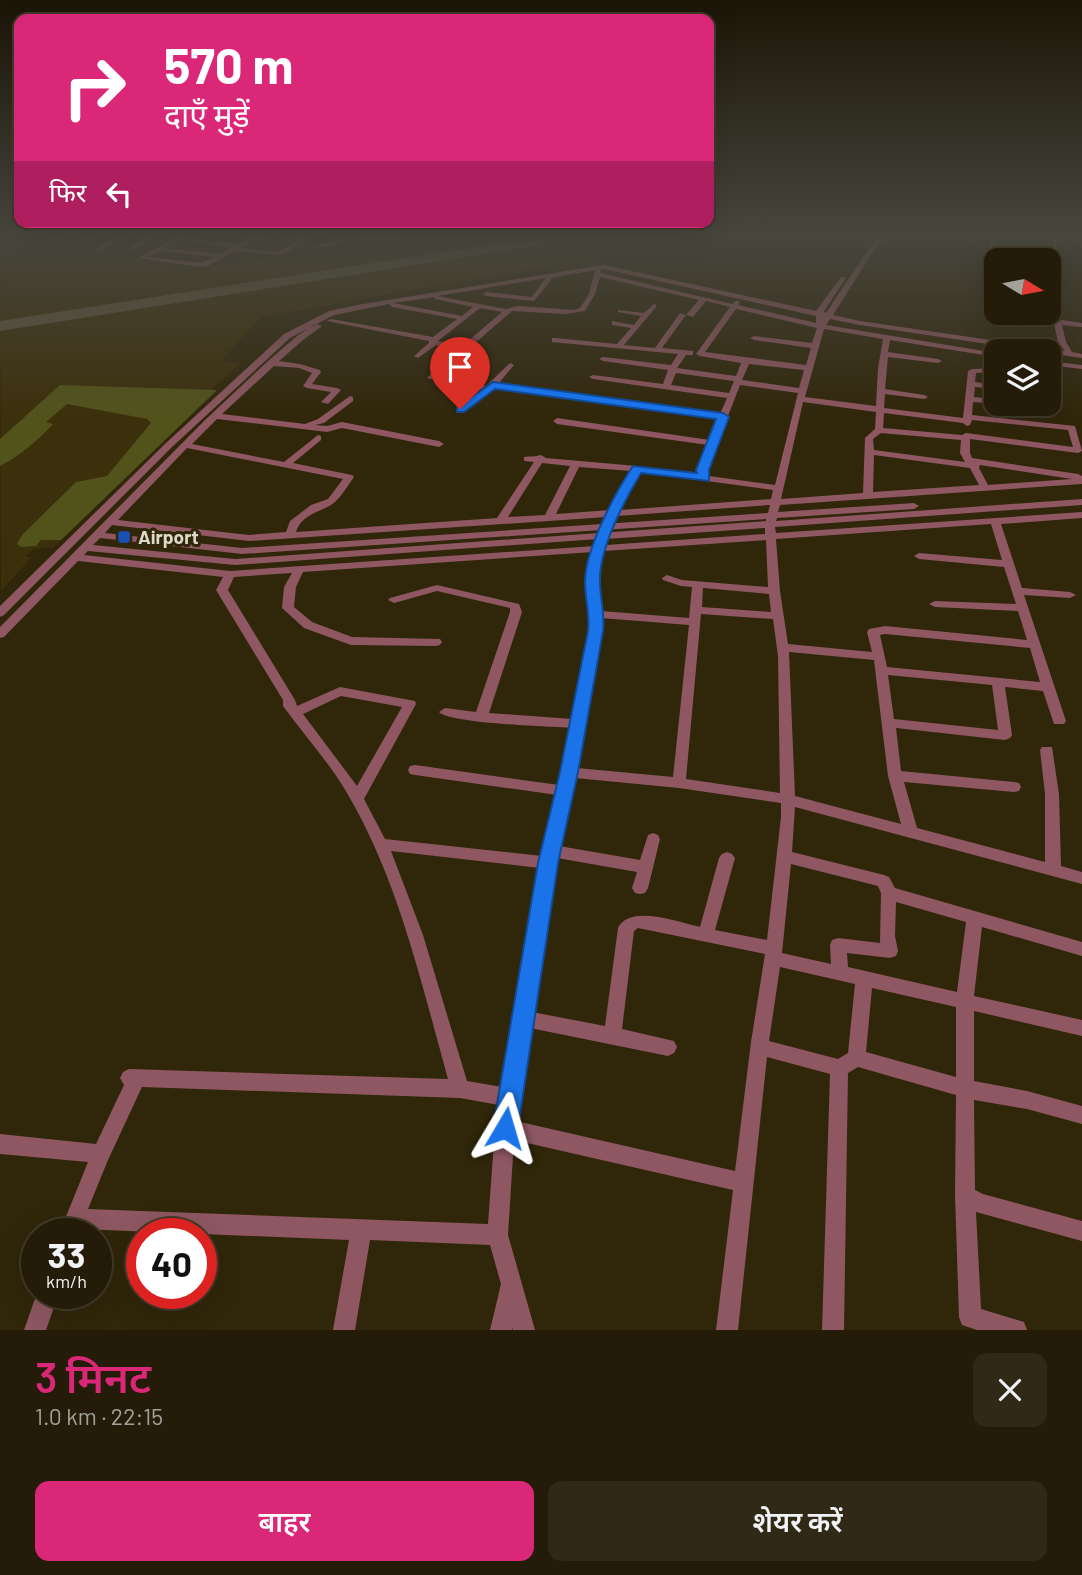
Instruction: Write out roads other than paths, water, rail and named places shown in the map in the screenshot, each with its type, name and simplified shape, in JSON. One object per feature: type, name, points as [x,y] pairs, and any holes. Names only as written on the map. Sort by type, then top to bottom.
[{"type":"street","points":[[0,613],[72,540],[287,336],[331,313],[438,296]]},
{"type":"street","points":[[0,634],[185,445],[300,338],[331,321],[355,312],[448,296]]},
{"type":"street","points":[[437,298],[508,311],[524,307],[580,311],[586,307],[589,296]]},
{"type":"street","points":[[686,296],[984,347]]},
{"type":"street","points":[[702,296],[736,304]]},
{"type":"street","points":[[726,296],[823,320],[1082,355]]},
{"type":"street","points":[[730,296],[887,338],[984,353]]},
{"type":"street","points":[[727,1330],[773,954],[788,799],[783,647],[774,591],[772,513],[823,320],[836,296]]},
{"type":"street","points":[[823,320],[839,296]]},
{"type":"street","points":[[657,350],[686,315],[704,299]]},
{"type":"street","points":[[701,354],[736,304]]},
{"type":"street","points":[[392,305],[463,318]]},
{"type":"street","points":[[418,356],[479,306]]},
{"type":"street","points":[[620,345],[654,306]]},
{"type":"street","points":[[508,311],[431,379],[723,417]]},
{"type":"street","points":[[620,311],[646,315]]},
{"type":"street","points":[[823,320],[1069,351],[1082,355]]},
{"type":"street","points":[[331,321],[434,342],[483,356]]},
{"type":"street","points":[[1069,351],[1062,342],[1058,324],[1062,322],[1082,325]]},
{"type":"street","points":[[615,323],[635,327]]},
{"type":"street","points":[[754,338],[816,346]]},
{"type":"street","points":[[879,430],[880,391],[887,338]]},
{"type":"street","points":[[555,340],[620,345],[809,368]]},
{"type":"street","points":[[666,387],[683,353]]},
{"type":"street","points":[[884,354],[938,361]]},
{"type":"street","points":[[603,359],[673,369],[879,409],[1072,428],[1078,450],[879,430],[869,438],[868,496]]},
{"type":"street","points":[[1061,359],[1082,361]]},
{"type":"street","points":[[705,478],[702,470],[746,361]]},
{"type":"street","points":[[259,362],[300,366],[317,372],[307,386],[337,390],[325,402]]},
{"type":"street","points":[[445,364],[465,368]]},
{"type":"street","points":[[460,409],[490,387],[510,365]]},
{"type":"street","points":[[1061,365],[1082,368]]},
{"type":"street","points":[[984,369],[972,371],[965,453],[988,489]]},
{"type":"street","points":[[593,377],[732,396]]},
{"type":"street","points":[[971,384],[984,386]]},
{"type":"street","points":[[880,391],[924,397]]},
{"type":"street","points":[[301,426],[321,421],[350,399]]},
{"type":"street","points":[[970,399],[984,401]]},
{"type":"street","points":[[205,412],[327,429],[342,425],[439,443]]},
{"type":"street","points":[[557,421],[712,443]]},
{"type":"street","points":[[286,464],[318,438]]},
{"type":"street","points":[[185,445],[349,477],[331,501],[315,506],[294,523],[290,536]]},
{"type":"street","points":[[870,452],[1082,479]]},
{"type":"street","points":[[527,458],[705,478],[772,513],[995,521],[1082,515]]},
{"type":"street","points":[[501,520],[541,458]]},
{"type":"street","points":[[549,517],[576,463]]},
{"type":"street","points":[[524,1330],[498,1235],[509,1097],[550,857],[569,772],[597,614],[592,583],[594,565],[606,530],[637,469]]},
{"type":"street","points":[[772,513],[868,496],[988,489],[1082,479]]},
{"type":"street","points":[[90,541],[235,562],[772,513],[1082,494]]},
{"type":"street","points":[[74,558],[230,574],[299,570],[606,530],[772,513],[1082,502]]},
{"type":"street","points":[[109,522],[249,538],[549,517],[606,530]]},
{"type":"street","points":[[995,521],[1059,722]]},
{"type":"street","points":[[72,540],[242,551],[606,530]]},
{"type":"street","points":[[919,556],[1008,564]]},
{"type":"street","points":[[299,570],[290,587],[288,608],[308,625],[352,641],[436,642]]},
{"type":"street","points":[[230,574],[222,590],[295,712],[357,799],[380,844],[408,909],[460,1089]]},
{"type":"street","points":[[667,578],[681,583],[774,591]]},
{"type":"street","points":[[679,783],[698,584]]},
{"type":"street","points":[[394,600],[436,588],[515,606],[516,612],[481,717]]},
{"type":"street","points":[[1017,591],[1070,595]]},
{"type":"street","points":[[935,604],[1023,608]]},
{"type":"street","points":[[597,614],[778,616]]},
{"type":"street","points":[[910,830],[895,776],[873,632],[1035,645]]},
{"type":"street","points":[[783,647],[998,682],[1048,687]]},
{"type":"street","points":[[888,723],[1005,735],[998,682]]},
{"type":"street","points":[[295,712],[340,691],[410,704],[357,799]]},
{"type":"street","points":[[445,712],[578,724]]},
{"type":"street","points":[[1047,750],[1052,794],[1053,870]]},
{"type":"street","points":[[415,770],[564,791]]},
{"type":"street","points":[[569,772],[679,783],[788,799],[1082,878]]},
{"type":"street","points":[[895,776],[1013,787]]},
{"type":"street","points":[[640,888],[653,839]]},
{"type":"street","points":[[380,844],[646,867]]},
{"type":"street","points":[[784,856],[884,881],[889,893],[887,936],[890,951],[838,945],[840,973]]},
{"type":"street","points":[[706,935],[727,858]]},
{"type":"street","points":[[889,893],[1082,949]]},
{"type":"street","points":[[975,918],[965,1000],[965,1195],[969,1324],[1016,1330]]},
{"type":"street","points":[[612,1037],[626,929],[631,923],[638,921],[706,935],[864,979],[1082,1028]]},
{"type":"street","points":[[857,1058],[864,979]]},
{"type":"street","points":[[521,1018],[668,1047]]},
{"type":"street","points":[[760,1046],[839,1068],[857,1058],[965,1089],[1027,1100],[1082,1115]]},
{"type":"street","points":[[833,1330],[839,1068]]},
{"type":"street","points":[[74,1218],[132,1078],[460,1089],[509,1097]]},
{"type":"street","points":[[505,1128],[745,1184]]},
{"type":"street","points":[[0,1144],[101,1154]]},
{"type":"street","points":[[965,1195],[979,1203],[1082,1231]]},
{"type":"street","points":[[112,1227],[498,1235]]},
{"type":"street","points":[[344,1330],[361,1231]]},
{"type":"street","points":[[501,1330],[510,1284]]},
{"type":"street","points":[[35,1330],[42,1309]]},
{"type":"place","name":"Airport","points":[[124,537]]}]
